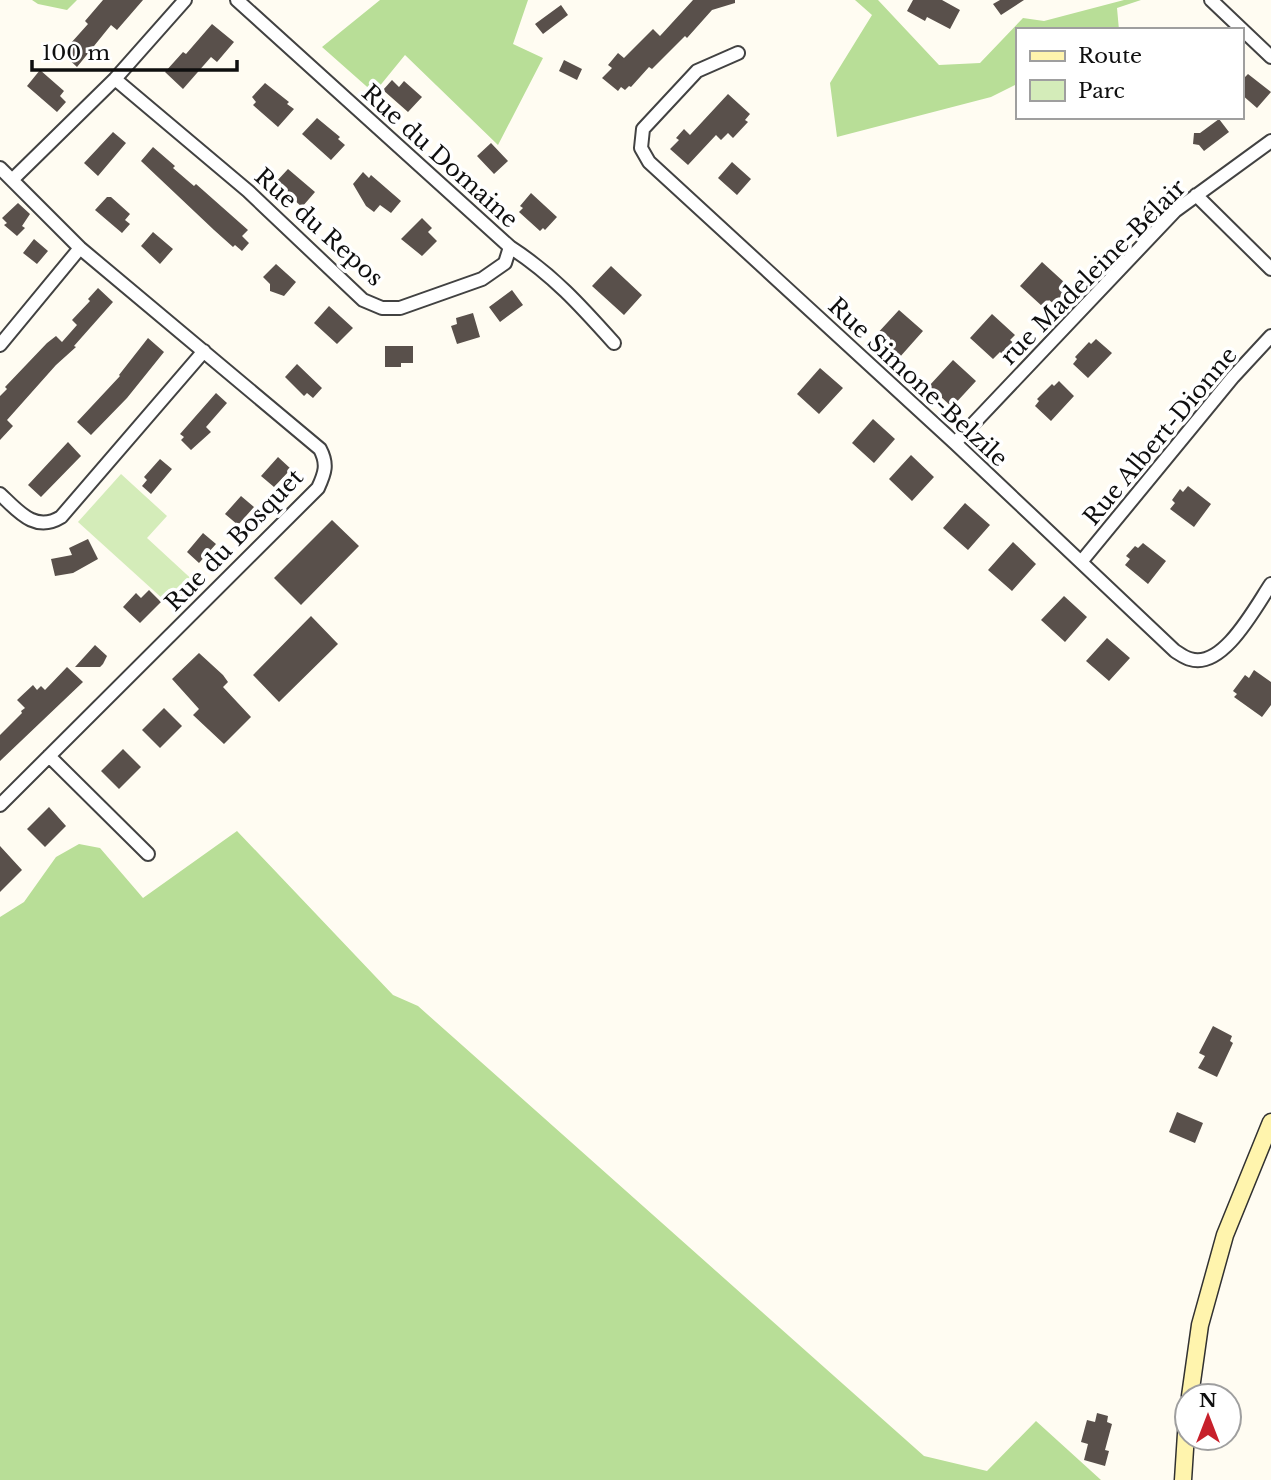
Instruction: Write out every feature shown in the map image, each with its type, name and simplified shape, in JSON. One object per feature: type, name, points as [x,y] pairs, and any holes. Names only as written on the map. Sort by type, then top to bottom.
[{"type":"street","points":[[12,180],[115,79],[185,0]]},
{"type":"street","name":"Rue du Domaine","points":[[237,0],[510,247],[534,262],[570,292],[614,343]]},
{"type":"street","points":[[1211,0],[1240,28]]},
{"type":"street","points":[[1243,30],[1271,57]]},
{"type":"street","name":"Rue Simone-Belzile","points":[[738,53],[697,71],[643,129],[641,148],[649,162],[955,443],[1175,651],[1191,660],[1213,656],[1231,642],[1271,584]]},
{"type":"street","name":"Rue du Repos","points":[[115,79],[248,191],[363,300],[382,308],[400,308],[482,279],[505,263],[510,247]]},
{"type":"street","name":"rue Madeleine-Bélair","points":[[955,443],[1175,211],[1271,141]]},
{"type":"street","name":"Rue du Bosquet","points":[[0,168],[80,248],[320,449],[326,458],[323,478],[318,488],[0,805]]},
{"type":"street","points":[[1195,195],[1271,269]]},
{"type":"street","points":[[0,345],[80,248]]},
{"type":"street","name":"Rue Albert-Dionne","points":[[1081,562],[1233,377],[1271,336]]},
{"type":"street","points":[[0,494],[29,520],[43,524],[52,523],[61,517],[204,351]]},
{"type":"street","points":[[49,756],[149,854]]},
{"type":"street","points":[[1192,1382],[1200,1325],[1225,1235],[1271,1122]]},
{"type":"street","points":[[1184,1480],[1185,1452]]},
{"type":"green space","points":[[32,0],[77,0],[67,10],[38,4]]},
{"type":"green space","points":[[380,0],[528,0],[513,44],[543,58],[498,145],[405,55],[374,93],[322,47]]},
{"type":"green space","points":[[855,0],[878,0],[939,65],[980,63],[1023,18],[1044,21],[1124,0],[1141,0],[1117,8],[1119,28],[1016,28],[1016,84],[991,97],[837,137],[830,83],[872,15]]},
{"type":"green space","points":[[121,474],[167,516],[147,538],[198,585],[174,609],[78,522]]},
{"type":"green space","points":[[237,831],[393,995],[418,1006],[924,1456],[987,1471],[1036,1421],[1101,1480],[0,1480],[0,917],[24,902],[56,857],[79,844],[100,848],[143,898]]},
{"type":"building","points":[[103,0],[143,0],[117,30],[111,25],[77,67],[62,53],[88,24],[85,21]]},
{"type":"building","points":[[693,0],[735,0],[735,3],[712,10],[687,38],[685,36],[652,69],[649,67],[631,87],[625,90],[621,87],[618,91],[602,78],[612,68],[608,65],[618,53],[624,58],[653,29],[660,36]]},
{"type":"building","points":[[913,0],[942,0],[960,10],[950,29],[927,17],[925,21],[907,11]]},
{"type":"building","points":[[1000,0],[1024,0],[1001,15],[993,4]]},
{"type":"building","points":[[561,5],[568,15],[543,34],[535,24]]},
{"type":"building","points":[[212,24],[234,42],[217,62],[211,57],[183,89],[165,72],[183,52],[186,54]]},
{"type":"building","points":[[564,60],[582,69],[577,80],[559,71]]},
{"type":"building","points":[[40,70],[64,91],[60,96],[66,102],[57,112],[27,86]]},
{"type":"building","points":[[1248,74],[1271,92],[1257,108],[1243,96],[1243,79]]},
{"type":"building","points":[[392,80],[399,87],[404,81],[422,97],[408,112],[383,90]]},
{"type":"building","points":[[265,83],[294,109],[278,127],[253,105],[256,102],[252,97]]},
{"type":"building","points":[[728,94],[750,114],[745,120],[748,122],[733,138],[728,133],[721,140],[716,135],[688,165],[670,149],[679,140],[676,138],[684,129],[690,135]]},
{"type":"building","points":[[317,118],[340,137],[338,139],[345,145],[331,160],[302,134]]},
{"type":"building","points":[[1219,119],[1229,132],[1204,151],[1199,145],[1193,144],[1194,133],[1200,133]]},
{"type":"building","points":[[113,132],[126,143],[98,176],[84,163]]},
{"type":"building","points":[[491,143],[508,161],[494,174],[477,156]]},
{"type":"building","points":[[153,147],[175,166],[173,168],[194,186],[196,184],[248,230],[242,236],[249,243],[242,251],[235,245],[233,247],[141,161]]},
{"type":"building","points":[[732,162],[751,179],[737,195],[718,178]]},
{"type":"building","points":[[288,169],[315,192],[302,207],[275,183]]},
{"type":"building","points":[[363,172],[369,178],[371,175],[401,201],[391,213],[380,205],[374,212],[366,206],[353,184]]},
{"type":"building","points":[[531,193],[557,217],[545,230],[543,228],[540,231],[519,212],[523,208],[520,206]]},
{"type":"building","points":[[107,197],[111,197],[130,214],[125,220],[130,224],[122,233],[95,210]]},
{"type":"building","points":[[18,203],[30,214],[22,226],[25,228],[17,236],[4,225],[7,223],[2,218]]},
{"type":"building","points":[[422,218],[432,228],[428,232],[437,241],[422,256],[401,239]]},
{"type":"building","points":[[153,232],[173,249],[160,264],[141,246]]},
{"type":"building","points":[[34,239],[48,251],[37,264],[23,253]]},
{"type":"building","points":[[1042,262],[1065,283],[1060,288],[1064,293],[1054,304],[1049,300],[1043,307],[1020,286]]},
{"type":"building","points":[[276,264],[296,282],[284,296],[270,291],[270,284],[263,277]]},
{"type":"building","points":[[611,266],[642,295],[624,315],[592,286]]},
{"type":"building","points":[[98,288],[113,302],[74,346],[76,347],[56,365],[7,420],[13,426],[0,440],[0,396],[7,389],[5,387],[47,343],[56,336],[62,342],[77,325],[72,320]]},
{"type":"building","points":[[512,290],[523,305],[500,322],[489,307]]},
{"type":"building","points":[[329,306],[353,328],[337,344],[314,323]]},
{"type":"building","points":[[899,310],[923,331],[899,358],[875,336]]},
{"type":"building","points":[[473,313],[480,337],[457,344],[451,326],[457,324],[456,318]]},
{"type":"building","points":[[992,314],[1015,335],[1010,340],[1015,344],[1004,356],[1000,352],[993,359],[970,338]]},
{"type":"building","points":[[148,338],[164,352],[127,398],[91,435],[77,422],[120,376]]},
{"type":"building","points":[[1096,339],[1112,353],[1088,378],[1073,364],[1077,359],[1075,357],[1089,342],[1091,344]]},
{"type":"building","points":[[385,346],[413,346],[413,363],[401,363],[401,367],[385,367]]},
{"type":"building","points":[[953,360],[976,381],[952,407],[929,386]]},
{"type":"building","points":[[297,364],[322,388],[313,398],[307,393],[304,396],[285,377]]},
{"type":"building","points":[[820,368],[843,388],[819,414],[797,394]]},
{"type":"building","points":[[1059,381],[1074,396],[1051,421],[1035,406],[1039,401],[1037,399],[1052,384],[1054,386]]},
{"type":"building","points":[[216,393],[227,403],[206,427],[211,432],[191,450],[181,440],[184,437],[180,434]]},
{"type":"building","points":[[873,419],[895,439],[874,463],[852,443]]},
{"type":"building","points":[[68,442],[81,456],[41,497],[28,485]]},
{"type":"building","points":[[911,455],[934,477],[912,501],[889,479]]},
{"type":"building","points":[[278,457],[291,469],[274,487],[261,476]]},
{"type":"building","points":[[160,459],[172,469],[151,494],[142,486],[147,480],[144,477]]},
{"type":"building","points":[[1188,486],[1211,504],[1194,527],[1170,509],[1175,503],[1172,500],[1180,489],[1183,492]]},
{"type":"building","points":[[241,496],[254,507],[238,525],[225,514]]},
{"type":"building","points":[[965,503],[990,525],[968,550],[943,528]]},
{"type":"building","points":[[332,520],[359,546],[301,605],[274,578]]},
{"type":"building","points":[[203,533],[216,544],[199,563],[187,552]]},
{"type":"building","points":[[88,539],[98,559],[73,573],[55,576],[51,559],[72,555],[69,548]]},
{"type":"building","points":[[1013,542],[1036,564],[1012,591],[988,570]]},
{"type":"building","points":[[1143,543],[1166,561],[1148,584],[1125,565],[1130,559],[1126,556],[1135,546],[1138,548]]},
{"type":"building","points":[[149,590],[161,602],[140,623],[123,607],[136,593],[141,598]]},
{"type":"building","points":[[1064,596],[1087,617],[1065,642],[1041,620]]},
{"type":"building","points":[[311,616],[338,644],[279,702],[253,675]]},
{"type":"building","points":[[1107,638],[1130,658],[1109,681],[1086,661]]},
{"type":"building","points":[[95,645],[107,656],[103,664],[100,667],[75,667]]},
{"type":"building","points":[[199,653],[223,675],[228,682],[223,687],[251,717],[224,744],[193,715],[199,709],[172,679]]},
{"type":"building","points":[[67,667],[83,682],[0,761],[0,735],[25,708],[17,700],[33,685],[37,690],[41,686],[45,690]]},
{"type":"building","points":[[1254,670],[1271,682],[1271,705],[1262,717],[1234,697],[1237,694],[1233,691],[1245,675],[1249,678]]},
{"type":"building","points":[[164,708],[182,726],[160,748],[142,730]]},
{"type":"building","points":[[123,749],[141,767],[119,789],[101,771]]},
{"type":"building","points":[[49,807],[66,826],[45,847],[27,829]]},
{"type":"building","points":[[0,846],[22,870],[0,892]]},
{"type":"building","points":[[1213,1026],[1232,1036],[1230,1041],[1233,1043],[1217,1077],[1198,1068],[1205,1056],[1199,1053]]},
{"type":"building","points":[[1177,1112],[1203,1123],[1195,1143],[1169,1132]]},
{"type":"building","points":[[1097,1413],[1108,1416],[1107,1422],[1112,1424],[1105,1450],[1109,1451],[1105,1466],[1084,1460],[1088,1444],[1081,1442],[1087,1420],[1095,1422]]}]
